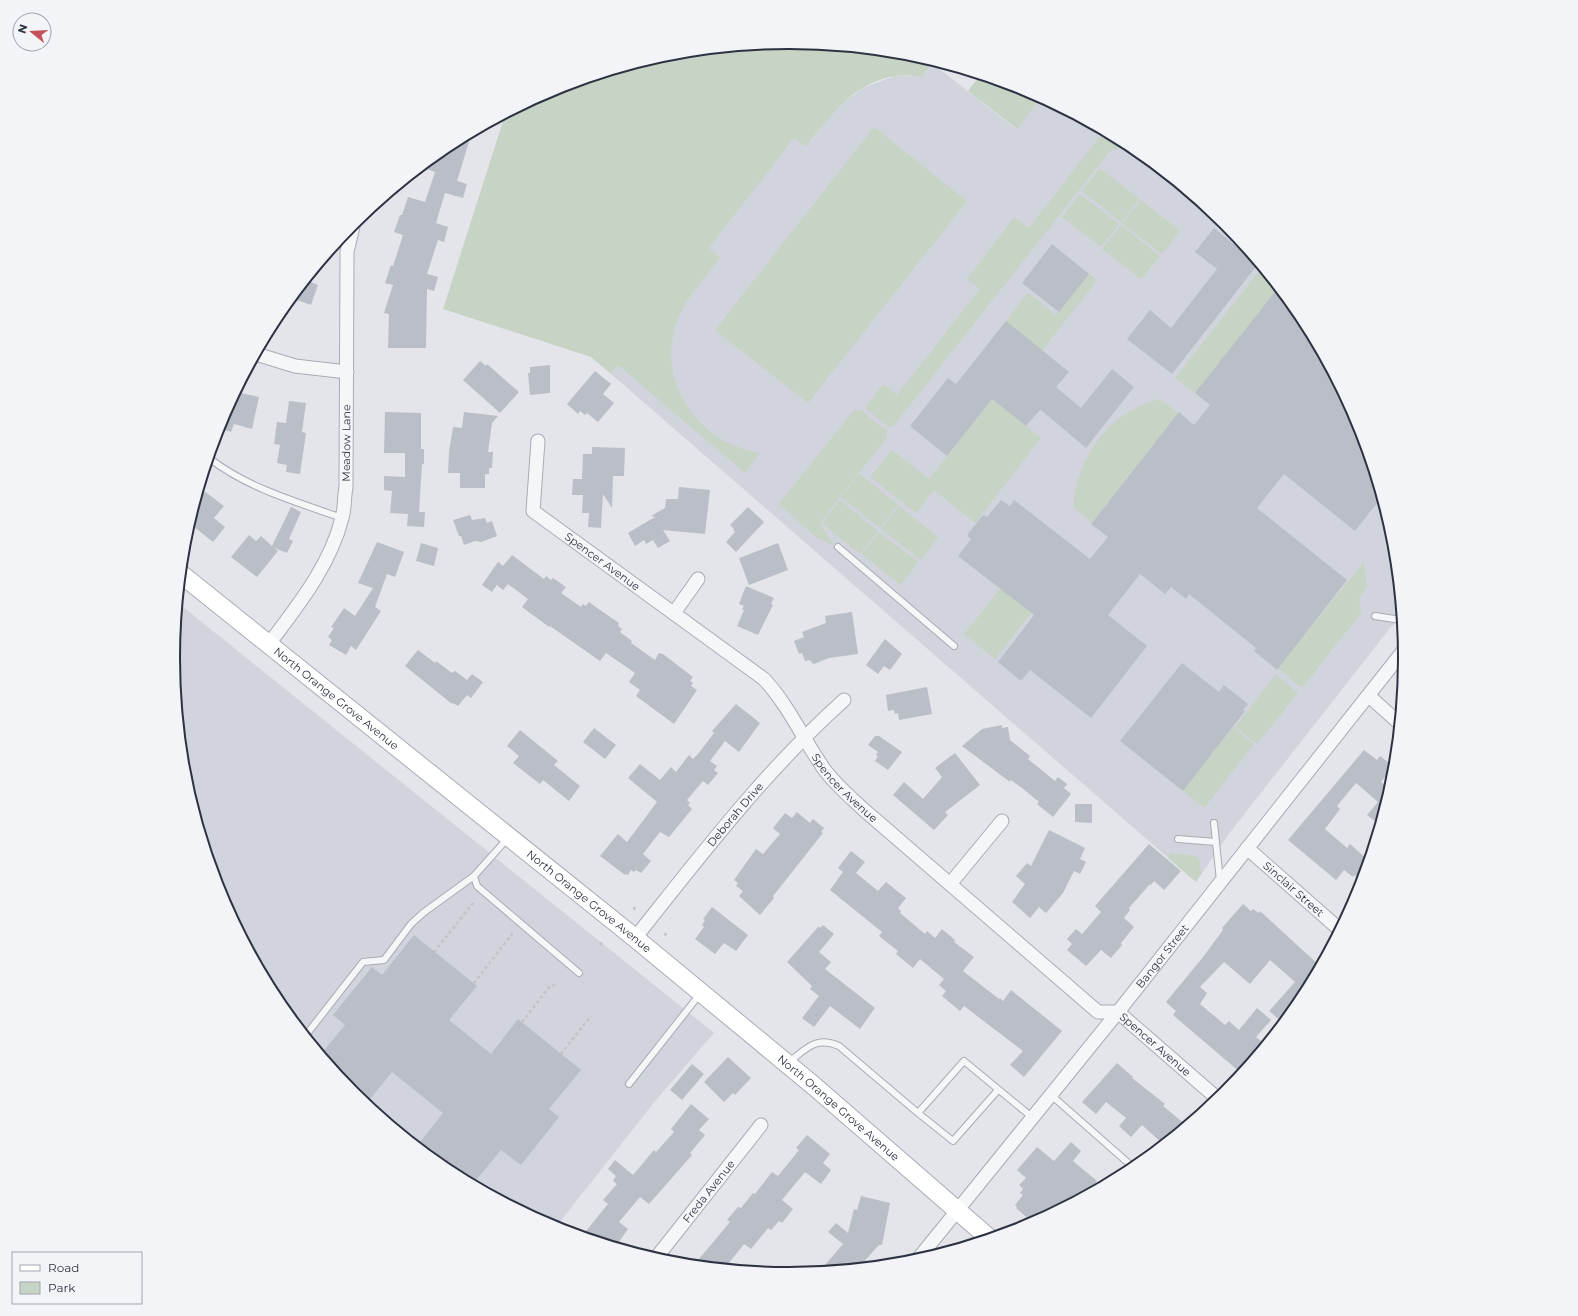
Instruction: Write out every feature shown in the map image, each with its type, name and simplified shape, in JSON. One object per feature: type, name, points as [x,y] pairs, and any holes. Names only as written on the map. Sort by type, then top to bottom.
[{"type":"main road","name":"North Orange Grove Avenue","points":[[185,577],[636,938],[787,1064],[985,1235]]},
{"type":"street","name":"Meadow Lane","points":[[269,644],[314,583],[327,558],[342,518],[346,487],[347,252],[351,234]]},
{"type":"street","points":[[261,355],[295,366],[347,372]]},
{"type":"street","name":"Spencer Avenue","points":[[538,441],[533,511],[764,679],[786,706],[824,769],[842,789],[1098,1012],[1118,1012],[1213,1095]]},
{"type":"street","points":[[674,613],[698,579]]},
{"type":"street","name":"Bangor Street","points":[[925,1251],[1118,1012],[1398,658]]},
{"type":"street","points":[[1369,696],[1395,719]]},
{"type":"street","name":"Deborah Drive","points":[[636,938],[746,799],[805,737],[844,700]]},
{"type":"street","points":[[950,884],[1002,821]]},
{"type":"street","name":"Sinclair Street","points":[[1248,848],[1336,926]]},
{"type":"street","name":"Freda Avenue","points":[[660,1253],[760,1125]]},
{"type":"lane","points":[[213,460],[246,481],[272,493],[342,518]]},
{"type":"lane","points":[[838,547],[954,646]]},
{"type":"lane","points":[[1375,616],[1397,619]]},
{"type":"lane","points":[[1214,823],[1220,883]]},
{"type":"lane","points":[[308,1032],[363,962],[384,960],[411,924],[423,913],[474,876],[509,837]]},
{"type":"lane","points":[[1178,839],[1216,842]]},
{"type":"lane","points":[[474,876],[477,886],[580,974]]},
{"type":"lane","points":[[629,1084],[701,993]]},
{"type":"lane","points":[[787,1064],[810,1046],[818,1042],[829,1042],[839,1046],[953,1141],[998,1090]]},
{"type":"lane","points":[[918,1113],[964,1061],[1033,1118]]},
{"type":"lane","points":[[1051,1095],[1128,1163]]},
{"type":"path","points":[[434,952],[474,902]]},
{"type":"path","points":[[634,907],[635,911]]},
{"type":"path","points":[[474,983],[513,933]]},
{"type":"path","points":[[664,934],[669,935]]},
{"type":"path","points":[[522,1022],[550,986],[558,984]]},
{"type":"path","points":[[561,1054],[592,1016]]},
{"type":"shaded area","points":[[931,66],[938,68],[1016,129],[1038,102],[1094,131],[1127,152],[1160,175],[1191,200],[1220,227],[1247,256],[1272,287],[1295,320],[1335,389],[1352,425],[1366,462],[1386,539],[1393,579],[1397,621],[1228,835],[1196,882],[611,374],[794,137],[806,147],[837,107],[863,88],[895,76],[923,76]]},
{"type":"shaded area","points":[[182,606],[714,1033],[656,1100],[559,1222],[484,1185],[451,1164],[418,1141],[387,1116],[358,1089],[331,1060],[306,1029],[283,996],[243,927],[226,891],[212,854],[192,777],[185,737],[181,698],[180,658]]},
{"type":"green space","points":[[749,50],[829,50],[868,54],[930,66],[923,76],[895,76],[880,80],[855,93],[844,102],[824,124],[806,147],[794,138],[709,248],[720,258],[692,293],[679,316],[672,340],[672,362],[676,384],[686,404],[699,421],[717,436],[737,447],[760,453],[745,473],[618,365],[611,374],[591,357],[443,309],[503,121],[520,112],[556,95],[593,81],[670,61],[710,54]]},
{"type":"green space","points":[[977,79],[1038,102],[1017,129],[968,91]]},
{"type":"green space","points":[[874,127],[967,201],[808,403],[715,330]]},
{"type":"green space","points":[[1101,135],[1120,148],[1110,151],[894,425],[889,427],[865,408],[883,384],[897,395],[980,289],[967,279],[1014,217],[1029,228]]},
{"type":"green space","points":[[1100,168],[1139,199],[1121,222],[1082,191]]},
{"type":"green space","points":[[1080,194],[1119,224],[1101,247],[1062,217]]},
{"type":"green space","points":[[1141,200],[1180,231],[1162,254],[1122,223]]},
{"type":"green space","points":[[1121,225],[1160,256],[1141,279],[1102,249]]},
{"type":"green space","points":[[1259,271],[1275,292],[1195,393],[1175,378]]},
{"type":"green space","points":[[1089,274],[1097,280],[1042,351],[1006,321],[1028,293],[1056,315]]},
{"type":"green space","points":[[992,399],[1041,438],[975,523],[934,490],[916,513],[870,477],[892,450],[929,479]]},
{"type":"green space","points":[[1160,399],[1178,413],[1092,522],[1073,507],[1081,470],[1089,454],[1099,438],[1126,414],[1142,405]]},
{"type":"green space","points":[[855,409],[858,412],[860,410],[887,431],[887,437],[820,523],[834,546],[816,537],[779,504]]},
{"type":"green space","points":[[860,474],[898,505],[880,528],[841,497]]},
{"type":"green space","points":[[840,500],[878,531],[860,554],[822,523]]},
{"type":"green space","points":[[899,506],[938,537],[921,560],[881,529]]},
{"type":"green space","points":[[879,532],[918,562],[901,585],[862,554]]},
{"type":"green space","points":[[1364,562],[1367,588],[1359,598],[1361,613],[1302,688],[1278,668]]},
{"type":"green space","points":[[1001,588],[1031,613],[995,659],[964,634]]},
{"type":"green space","points":[[1276,675],[1298,693],[1257,744],[1235,727]]},
{"type":"green space","points":[[1233,727],[1254,744],[1204,808],[1183,791]]},
{"type":"green space","points":[[1170,853],[1199,858],[1201,873],[1196,882],[1168,858]]},
{"type":"building","points":[[469,141],[457,181],[467,184],[463,198],[445,193],[436,223],[448,227],[444,242],[438,240],[427,274],[438,277],[434,291],[427,289],[426,348],[388,348],[389,314],[384,313],[393,285],[385,283],[391,265],[393,266],[403,235],[394,232],[408,197],[425,202],[435,172],[427,169]]},
{"type":"building","points":[[1214,228],[1243,252],[1256,267],[1172,374],[1127,339],[1150,310],[1171,328],[1217,269],[1195,252]]},
{"type":"building","points":[[1052,244],[1089,274],[1059,312],[1022,283]]},
{"type":"building","points":[[310,282],[318,285],[311,305],[297,300]]},
{"type":"building","points":[[1275,292],[1316,354],[1335,389],[1352,425],[1366,462],[1378,502],[1355,531],[1284,474],[1257,508],[1347,580],[1277,670],[1254,651],[1256,648],[1189,594],[1186,599],[1171,587],[1165,594],[1140,574],[1108,615],[1147,646],[1091,718],[1030,670],[1021,681],[998,662],[1034,615],[958,556],[971,539],[968,534],[982,516],[984,515],[987,517],[1001,500],[1010,506],[1014,500],[1090,559],[1108,537],[1091,524],[1179,412],[1194,425],[1210,405],[1195,393]]},
{"type":"building","points":[[1006,321],[1069,372],[1056,387],[1081,408],[1112,369],[1134,387],[1086,448],[1041,410],[1026,426],[992,399],[947,456],[910,426],[948,378],[956,384]]},
{"type":"building","points":[[480,361],[486,366],[487,364],[519,392],[500,413],[463,380]]},
{"type":"building","points":[[550,365],[550,393],[530,395],[528,373],[530,373],[530,367]]},
{"type":"building","points":[[595,371],[611,384],[603,394],[614,403],[598,422],[587,413],[585,415],[580,411],[578,414],[567,404]]},
{"type":"building","points":[[241,393],[259,397],[252,429],[234,424],[231,432],[224,430]]},
{"type":"building","points":[[289,401],[306,403],[302,432],[306,433],[300,474],[286,472],[287,465],[277,463],[280,445],[274,444],[277,422],[286,423]]},
{"type":"building","points":[[385,412],[421,413],[421,449],[424,449],[424,464],[422,464],[419,512],[425,512],[424,527],[407,526],[408,514],[390,513],[392,491],[384,490],[384,476],[405,477],[405,453],[384,453]]},
{"type":"building","points":[[464,412],[498,416],[492,423],[488,452],[493,452],[492,468],[489,468],[489,474],[485,474],[485,488],[460,488],[460,473],[448,473],[449,452],[453,427],[462,428]]},
{"type":"building","points":[[592,447],[625,448],[624,476],[613,476],[612,508],[603,494],[601,528],[588,527],[589,513],[582,513],[583,495],[572,495],[573,479],[582,479],[583,454],[592,454]]},
{"type":"building","points":[[679,487],[710,490],[705,534],[663,530],[670,541],[658,548],[653,540],[646,544],[644,540],[635,546],[628,533],[655,517],[651,516],[665,508],[666,499],[678,499]]},
{"type":"building","points":[[204,491],[224,506],[214,518],[225,527],[213,542],[195,527]]},
{"type":"building","points":[[291,507],[301,512],[289,539],[293,541],[287,553],[274,548],[278,551],[257,577],[231,557],[249,535],[256,541],[261,536],[272,546]]},
{"type":"building","points":[[748,507],[764,522],[736,552],[726,542],[735,532],[730,525]]},
{"type":"building","points":[[470,515],[472,520],[485,518],[487,523],[492,521],[497,536],[481,542],[475,541],[464,545],[453,520]]},
{"type":"building","points":[[377,542],[404,552],[395,577],[387,574],[375,607],[381,611],[356,650],[351,646],[346,655],[329,645],[332,640],[328,637],[334,628],[331,627],[344,608],[355,616],[373,588],[358,583]]},
{"type":"building","points":[[421,543],[438,548],[434,566],[416,561]]},
{"type":"building","points":[[778,543],[788,570],[749,585],[739,558]]},
{"type":"building","points":[[512,555],[544,579],[546,576],[551,580],[553,578],[566,587],[561,593],[581,607],[583,604],[586,606],[589,602],[619,623],[618,626],[622,629],[620,632],[632,641],[631,643],[655,660],[659,653],[663,654],[693,677],[690,681],[693,683],[691,686],[697,690],[674,724],[636,696],[640,690],[629,682],[635,673],[606,653],[600,661],[550,626],[549,627],[522,607],[528,599],[508,584],[503,590],[497,585],[492,592],[482,585],[498,562],[503,566]]},
{"type":"building","points":[[746,586],[774,598],[771,604],[773,605],[758,635],[737,626],[744,610],[742,609],[744,606],[739,604]]},
{"type":"building","points":[[852,612],[858,654],[829,658],[814,664],[810,660],[805,661],[802,653],[799,654],[794,641],[804,637],[802,632],[826,623],[825,616]]},
{"type":"building","points":[[885,639],[902,654],[890,670],[884,666],[878,674],[866,665]]},
{"type":"building","points":[[418,650],[435,663],[436,661],[452,673],[455,671],[467,680],[472,674],[483,682],[471,698],[467,695],[458,706],[453,703],[452,704],[405,666]]},
{"type":"building","points":[[1182,663],[1219,692],[1224,685],[1248,704],[1243,710],[1245,711],[1183,791],[1120,741]]},
{"type":"building","points":[[927,687],[932,714],[899,720],[898,713],[895,714],[894,710],[888,711],[886,695]]},
{"type":"building","points":[[736,704],[760,723],[739,752],[725,741],[710,761],[717,766],[714,770],[718,773],[708,785],[703,781],[687,800],[690,803],[688,805],[692,809],[669,837],[660,832],[643,854],[651,861],[641,873],[636,870],[634,872],[631,870],[628,875],[625,875],[600,856],[618,834],[627,842],[657,802],[628,778],[640,764],[660,780],[671,767],[676,772],[689,755],[693,759],[698,754],[714,733],[712,731]]},
{"type":"building","points":[[1002,725],[1002,728],[1008,727],[1010,740],[1030,756],[1028,759],[1055,781],[1058,777],[1067,784],[1064,788],[1071,794],[1053,817],[1037,804],[1039,802],[1022,788],[1011,780],[1010,782],[962,746],[982,729]]},
{"type":"building","points":[[594,728],[616,745],[605,759],[583,742]]},
{"type":"building","points":[[520,730],[558,761],[554,765],[580,786],[569,801],[543,780],[540,784],[513,763],[519,756],[507,746]]},
{"type":"building","points":[[875,736],[879,736],[902,752],[888,770],[875,761],[878,756],[876,755],[878,752],[868,745]]},
{"type":"building","points":[[1364,750],[1377,760],[1380,756],[1389,763],[1386,775],[1381,782],[1384,785],[1375,821],[1367,815],[1378,802],[1356,783],[1337,806],[1340,809],[1325,829],[1347,848],[1350,844],[1365,857],[1357,877],[1354,875],[1353,877],[1344,870],[1336,880],[1288,840]]},
{"type":"building","points":[[955,753],[980,785],[945,812],[948,815],[934,830],[893,795],[904,782],[923,799],[942,777],[935,768]]},
{"type":"building","points":[[1075,804],[1092,804],[1092,823],[1075,822]]},
{"type":"building","points":[[797,812],[810,823],[813,819],[824,828],[821,832],[823,833],[773,896],[774,898],[760,915],[739,896],[743,891],[736,886],[738,883],[734,880],[756,849],[763,854],[780,834],[773,828],[785,813],[792,818]]},
{"type":"building","points":[[1049,830],[1085,848],[1080,859],[1086,862],[1080,874],[1074,871],[1063,893],[1046,913],[1039,907],[1030,918],[1012,902],[1025,884],[1016,876],[1027,863],[1031,866]]},
{"type":"building","points":[[1149,844],[1181,871],[1164,890],[1154,881],[1151,885],[1150,884],[1129,908],[1130,910],[1124,918],[1134,927],[1121,943],[1122,945],[1111,958],[1101,950],[1086,966],[1067,950],[1072,944],[1067,939],[1076,929],[1082,934],[1101,912],[1095,906]]},
{"type":"building","points":[[851,851],[865,862],[856,873],[878,891],[886,882],[906,898],[898,908],[901,911],[900,913],[925,934],[927,931],[935,938],[942,929],[955,940],[954,942],[974,957],[963,971],[1003,1001],[1011,990],[1062,1031],[1024,1077],[1010,1065],[1023,1051],[964,1006],[960,1011],[942,996],[946,991],[939,985],[944,979],[920,959],[913,968],[896,954],[898,951],[879,936],[882,932],[830,890],[843,872],[838,868]]},
{"type":"building","points":[[1243,904],[1251,911],[1253,909],[1259,913],[1260,911],[1316,963],[1279,1019],[1269,1011],[1295,982],[1270,960],[1250,984],[1224,962],[1200,987],[1207,993],[1200,1004],[1225,1025],[1229,1021],[1239,1030],[1257,1008],[1271,1020],[1256,1037],[1262,1042],[1238,1070],[1173,1015],[1176,1011],[1166,1002],[1203,957],[1223,930],[1222,928]]},
{"type":"building","points":[[712,907],[748,935],[736,951],[724,943],[715,954],[695,939],[704,927],[702,925],[705,920],[703,919]]},
{"type":"building","points":[[823,925],[834,934],[819,952],[831,962],[825,969],[875,1008],[860,1029],[830,1006],[814,1027],[802,1018],[819,996],[810,989],[812,986],[787,962],[819,926],[820,928]]},
{"type":"building","points":[[414,935],[477,986],[449,1020],[491,1054],[518,1019],[581,1070],[549,1109],[559,1117],[521,1165],[501,1150],[476,1180],[420,1142],[443,1113],[392,1072],[369,1100],[324,1051],[345,1025],[333,1015],[372,967],[382,975]]},
{"type":"building","points":[[728,1057],[751,1078],[735,1095],[733,1093],[724,1102],[704,1082]]},
{"type":"building","points":[[1117,1063],[1133,1077],[1132,1078],[1165,1104],[1163,1106],[1183,1122],[1160,1141],[1142,1125],[1131,1137],[1119,1126],[1126,1118],[1106,1102],[1096,1114],[1082,1102]]},
{"type":"building","points":[[692,1064],[704,1074],[682,1100],[670,1090]]},
{"type":"building","points":[[691,1104],[709,1119],[699,1130],[705,1135],[690,1153],[692,1155],[649,1204],[640,1197],[619,1222],[628,1229],[618,1242],[585,1232],[608,1204],[603,1200],[617,1184],[613,1181],[616,1176],[608,1169],[615,1160],[633,1175],[654,1150],[656,1152],[674,1132],[671,1129]]},
{"type":"building","points":[[807,1135],[830,1154],[823,1163],[831,1170],[821,1184],[805,1172],[782,1200],[793,1209],[782,1223],[779,1221],[771,1230],[768,1228],[751,1249],[744,1244],[728,1264],[698,1260],[730,1222],[727,1220],[738,1207],[741,1208],[753,1193],[755,1194],[772,1172],[778,1176],[799,1150],[796,1148]]},
{"type":"building","points":[[1071,1142],[1081,1151],[1073,1161],[1097,1181],[1093,1185],[1058,1204],[1028,1218],[1016,1208],[1017,1207],[1015,1205],[1023,1195],[1020,1193],[1023,1189],[1019,1185],[1026,1178],[1017,1170],[1037,1147],[1054,1161]]},
{"type":"building","points":[[861,1196],[890,1203],[882,1245],[879,1245],[863,1263],[824,1266],[843,1244],[828,1232],[836,1223],[848,1233],[854,1209],[857,1210]]}]
